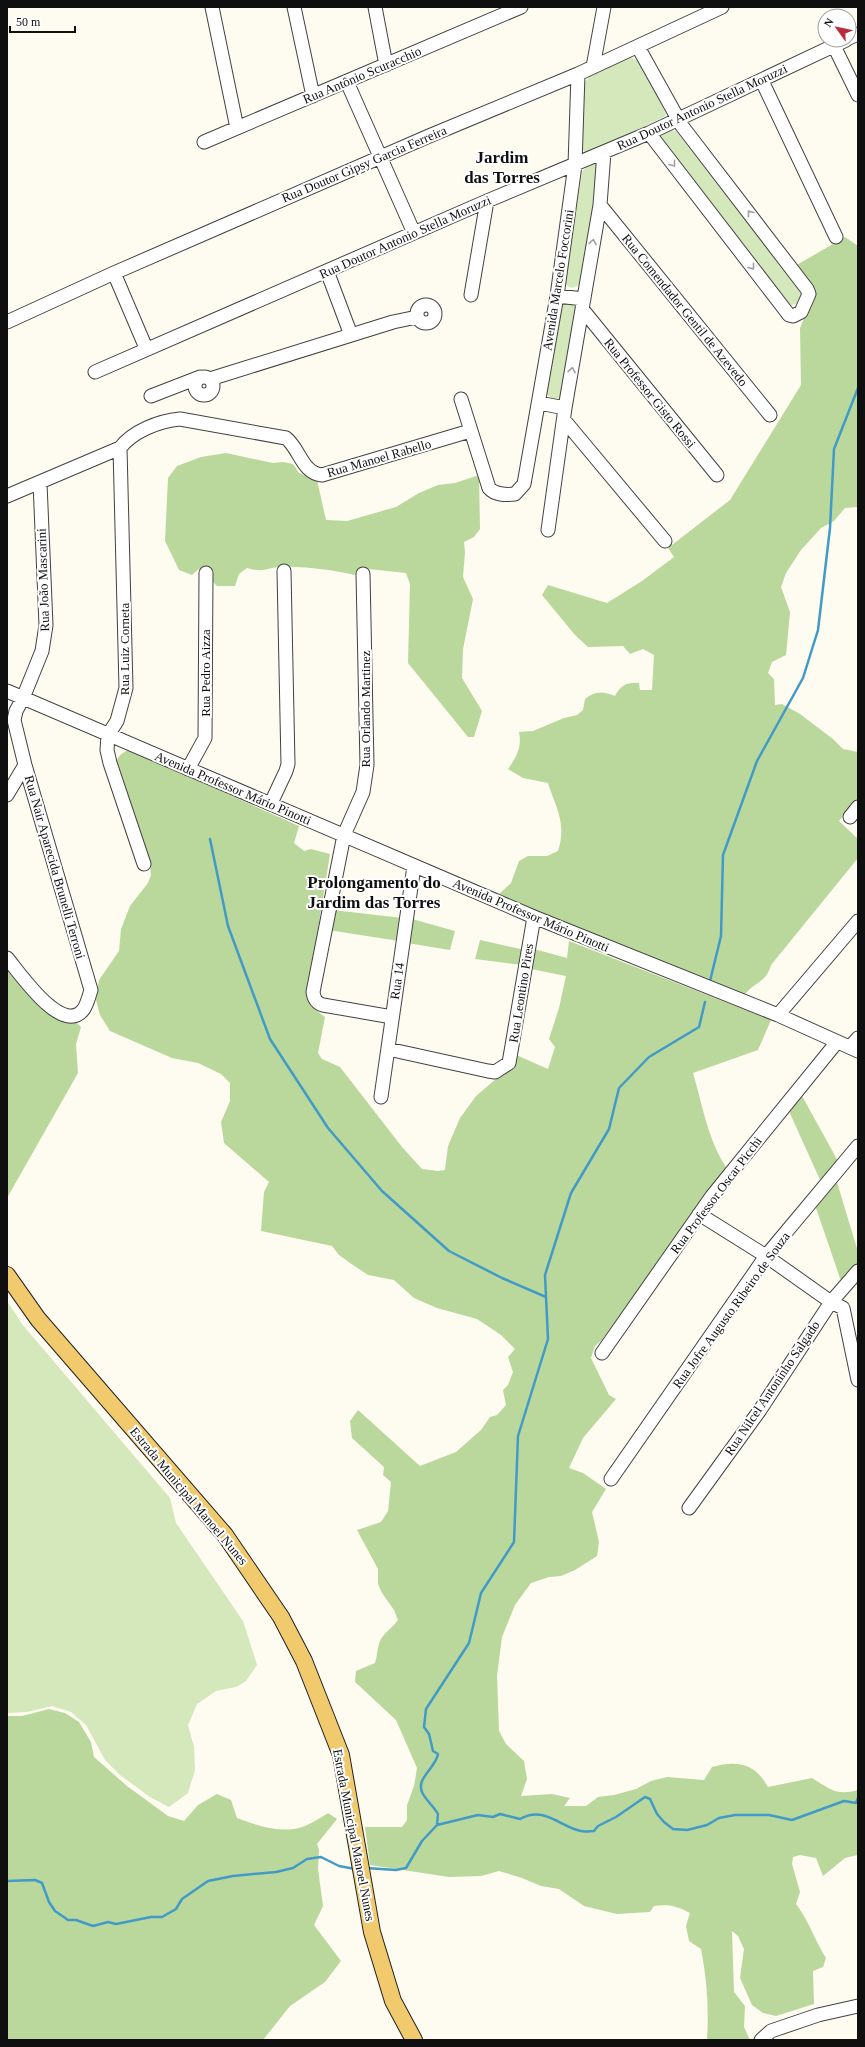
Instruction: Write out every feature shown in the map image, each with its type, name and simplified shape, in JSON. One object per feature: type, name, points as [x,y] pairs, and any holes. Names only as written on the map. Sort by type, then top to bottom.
[{"type":"main road","name":"Estrada Municipal Manoel Nunes","points":[[7,1275],[38,1319],[225,1535],[281,1617],[304,1661],[341,1755],[372,1932],[393,2001],[414,2040]]},
{"type":"street","points":[[212,7],[237,128]]},
{"type":"street","points":[[294,7],[312,96]]},
{"type":"street","points":[[375,7],[386,65]]},
{"type":"street","name":"Rua Antônio Scuracchio","points":[[204,142],[521,7]]},
{"type":"street","points":[[593,67],[604,7]]},
{"type":"street","name":"Rua Doutor Gipsy Garcia Ferreira","points":[[7,322],[114,273],[578,74],[722,7]]},
{"type":"street","points":[[638,47],[678,120],[807,289],[809,294],[801,312],[793,316],[786,311],[649,134]]},
{"type":"street","name":"Rua Doutor Antonio Stella Moruzzi","points":[[95,372],[146,348],[324,273],[487,201],[649,134],[830,48]]},
{"type":"street","points":[[842,48],[858,95]]},
{"type":"street","name":"Avenida Marcelo Foccorini","points":[[470,431],[485,480],[492,491],[502,494],[515,494],[524,484],[557,296],[575,165],[578,74]]},
{"type":"street","points":[[762,81],[836,237]]},
{"type":"street","points":[[347,82],[382,157],[414,233]]},
{"type":"street","points":[[548,530],[565,414],[600,205],[604,152]]},
{"type":"street","points":[[471,295],[487,201]]},
{"type":"street","name":"Rua Comendador Gentil de Azevedo","points":[[600,205],[770,415]]},
{"type":"street","points":[[114,273],[146,348]]},
{"type":"street","points":[[324,273],[348,336]]},
{"type":"street","points":[[557,296],[583,305]]},
{"type":"street","name":"Rua Professor Gisto Rossi","points":[[583,305],[718,475]]},
{"type":"street","points":[[151,396],[205,378],[393,322],[417,317]]},
{"type":"street","points":[[175,388],[206,395],[212,390],[213,386],[205,378]]},
{"type":"street","points":[[460,399],[470,431]]},
{"type":"street","points":[[539,403],[565,414],[665,541]]},
{"type":"street","name":"Rua Manoel Rabello","points":[[120,448],[125,442],[137,434],[162,422],[180,420],[282,436],[291,442],[309,471],[322,475],[470,431]]},
{"type":"street","points":[[7,496],[120,448]]},
{"type":"street","name":"Rua Luiz Corneta","points":[[108,735],[117,721],[126,688],[120,448]]},
{"type":"street","name":"Rua João Mascarini","points":[[24,698],[42,651],[46,625],[40,483]]},
{"type":"street","points":[[271,803],[288,764],[284,571]]},
{"type":"street","name":"Rua Pedro Aizza","points":[[188,769],[205,738],[206,573]]},
{"type":"street","name":"Rua Orlando Martinez","points":[[363,574],[367,765],[363,792],[344,835],[313,992],[314,998],[318,1004],[392,1017]]},
{"type":"street","name":"Avenida Professor Mário Pinotti","points":[[7,691],[534,917],[778,1015],[837,1042],[855,1045]]},
{"type":"street","name":"Rua Nair Aparecida Brunelli Terroni","points":[[7,958],[51,1010],[66,1016],[77,1015],[83,1010],[91,990],[25,765],[14,720],[16,711],[24,698]]},
{"type":"street","points":[[108,735],[107,750],[110,763],[144,864]]},
{"type":"street","points":[[7,795],[25,765]]},
{"type":"street","name":"Rua 14","points":[[381,1097],[414,866]]},
{"type":"street","name":"Rua Leontino Pires","points":[[388,1049],[495,1072],[509,1063],[534,917]]},
{"type":"street","points":[[778,1015],[858,921]]},
{"type":"street","name":"Rua Professor Oscar Picchi","points":[[602,1353],[712,1196],[837,1042]]},
{"type":"street","name":"Rua Jofre Augusto Ribeiro de Souza","points":[[611,1479],[766,1256],[858,1146]]},
{"type":"street","points":[[699,1214],[766,1256],[831,1302],[843,1308],[858,1380]]},
{"type":"street","name":"Rua Nilcel Antoninho Salgado","points":[[689,1508],[760,1410],[831,1302],[858,1271]]},
{"type":"street","points":[[761,2040],[770,2031],[818,2015],[858,2006]]},
{"type":"green space","points":[[630,57],[641,62],[666,114],[664,117],[588,153],[585,152],[580,147],[585,82],[590,76]]},
{"type":"green space","points":[[669,130],[676,131],[801,291],[802,294],[798,303],[792,305],[786,303],[660,140],[663,132]]},
{"type":"green space","points":[[596,163],[600,169],[580,285],[572,288],[567,286],[564,281],[582,172],[588,165]]},
{"type":"green space","points":[[845,237],[858,246],[858,507],[845,508],[834,521],[821,528],[801,550],[786,573],[781,587],[790,612],[786,655],[772,662],[768,673],[774,679],[775,705],[782,704],[800,714],[833,739],[843,749],[858,752],[858,798],[839,821],[858,839],[858,858],[771,965],[769,971],[763,979],[744,995],[560,921],[499,894],[511,883],[519,861],[528,856],[547,856],[558,851],[561,832],[561,824],[557,808],[548,783],[523,778],[508,769],[518,751],[520,742],[519,732],[533,731],[564,718],[577,715],[583,710],[585,699],[592,694],[607,693],[615,696],[625,685],[635,683],[639,683],[640,690],[652,690],[654,655],[643,649],[630,654],[623,646],[588,647],[575,635],[542,595],[548,585],[607,603],[642,581],[674,557],[668,548],[730,500],[801,385],[800,328],[814,294],[795,266]]},
{"type":"green space","points":[[564,302],[573,303],[577,311],[561,397],[554,399],[550,398],[546,392],[562,304]]},
{"type":"green space","points":[[226,453],[273,463],[283,462],[293,464],[299,473],[317,480],[326,520],[347,521],[396,507],[419,493],[438,485],[455,483],[479,475],[480,529],[474,537],[464,542],[465,552],[463,577],[473,599],[463,649],[462,678],[482,711],[474,737],[468,737],[408,663],[410,584],[406,573],[359,568],[355,575],[299,567],[280,567],[261,570],[247,568],[239,574],[235,586],[217,586],[210,579],[209,567],[199,569],[192,575],[179,570],[165,541],[168,478],[177,466],[201,457]]},
{"type":"green space","points":[[129,750],[299,826],[294,843],[304,851],[311,849],[330,854],[308,992],[314,1006],[325,1017],[318,1053],[322,1059],[340,1067],[402,1147],[422,1169],[438,1171],[445,1170],[448,1146],[460,1118],[476,1096],[510,1067],[514,1054],[548,1069],[555,1047],[549,1039],[559,1008],[566,976],[531,969],[534,949],[567,958],[569,941],[771,1020],[758,1050],[693,1073],[711,1136],[721,1159],[728,1170],[601,1341],[595,1346],[591,1358],[609,1395],[616,1399],[583,1438],[569,1468],[583,1473],[606,1489],[592,1512],[599,1542],[597,1556],[575,1570],[561,1576],[549,1577],[531,1583],[515,1605],[502,1637],[497,1676],[499,1731],[506,1744],[524,1761],[527,1779],[521,1796],[552,1794],[570,1798],[564,1806],[586,1806],[598,1797],[614,1795],[636,1789],[651,1781],[667,1777],[704,1780],[712,1767],[729,1764],[744,1765],[751,1768],[763,1779],[768,1787],[812,1778],[839,1792],[858,1790],[858,1855],[845,1858],[823,1876],[816,1858],[800,1855],[793,1857],[792,1864],[800,1892],[796,1904],[805,1917],[826,1958],[823,1967],[813,1971],[814,2004],[776,2016],[763,2013],[752,2005],[740,1978],[744,1949],[738,1936],[732,1931],[734,1992],[745,2006],[744,2027],[750,2040],[704,2040],[707,2039],[708,2016],[705,1972],[701,1949],[689,1941],[686,1926],[690,1913],[677,1907],[659,1905],[654,1906],[650,1912],[617,1914],[584,1906],[559,1889],[541,1886],[499,1871],[481,1876],[449,1877],[370,1865],[365,1827],[402,1827],[407,1820],[407,1805],[414,1786],[417,1768],[396,1720],[355,1682],[356,1671],[375,1663],[381,1639],[398,1620],[394,1610],[382,1593],[378,1584],[378,1569],[357,1530],[381,1522],[388,1511],[391,1482],[383,1475],[384,1467],[352,1438],[350,1421],[358,1410],[420,1466],[456,1452],[481,1430],[490,1417],[497,1415],[506,1405],[503,1390],[508,1385],[513,1372],[508,1357],[515,1349],[501,1335],[477,1319],[437,1308],[414,1298],[394,1280],[368,1275],[339,1255],[332,1246],[261,1231],[264,1192],[269,1182],[224,1143],[221,1122],[230,1101],[230,1083],[221,1074],[198,1063],[172,1058],[110,1031],[100,1015],[96,1000],[99,980],[119,951],[121,929],[130,906],[148,883],[151,875],[150,866],[117,776],[117,760],[121,754]]},
{"type":"green space","points":[[333,910],[402,918],[399,941],[328,930]]},
{"type":"green space","points":[[412,919],[455,931],[450,950],[407,943]]},
{"type":"green space","points":[[480,940],[525,950],[523,965],[475,959]]},
{"type":"green space","points":[[7,966],[56,1018],[67,1022],[75,1021],[81,1027],[76,1044],[78,1073],[7,1198]]},
{"type":"green space","points":[[801,1094],[839,1163],[837,1182],[858,1252],[858,1265],[842,1284],[814,1202],[821,1182],[788,1109]]},
{"type":"green space","points":[[7,1301],[22,1324],[170,1498],[176,1523],[243,1621],[257,1665],[246,1681],[236,1687],[216,1691],[197,1704],[188,1725],[194,1747],[195,1770],[188,1793],[169,1807],[150,1797],[120,1775],[105,1760],[86,1725],[71,1712],[52,1706],[27,1712],[7,1713]]},
{"type":"green space","points":[[49,1709],[65,1713],[79,1722],[91,1742],[94,1757],[127,1786],[168,1816],[184,1821],[198,1805],[217,1794],[231,1800],[237,1818],[269,1828],[286,1830],[302,1827],[312,1823],[328,1813],[337,1819],[317,1844],[319,1850],[318,1869],[323,1906],[314,1925],[341,1961],[325,1982],[290,2006],[263,2040],[7,2040],[7,1716],[22,1716]]},
{"type":"waterway","points":[[710,981],[721,936],[723,855],[757,761],[803,678],[818,630],[830,528],[834,449],[858,388]]},
{"type":"waterway","points":[[210,839],[228,926],[270,1039],[328,1128],[382,1191],[449,1251],[502,1278],[546,1297]]},
{"type":"waterway","points":[[437,1825],[438,1814],[421,1789],[423,1778],[434,1764],[438,1754],[433,1751],[429,1734],[424,1727],[426,1709],[469,1643],[481,1593],[514,1542],[518,1436],[548,1339],[545,1275],[571,1193],[609,1129],[619,1088],[649,1057],[699,1027],[705,1002]]},
{"type":"waterway","points":[[366,1868],[396,1870],[406,1868],[422,1841],[437,1825],[478,1815],[493,1817],[500,1814],[520,1819],[529,1815],[537,1814],[552,1818],[573,1829],[581,1831],[594,1831],[598,1826],[616,1817],[645,1797],[650,1799],[657,1814],[664,1822],[673,1829],[687,1830],[707,1825],[719,1818],[735,1815],[769,1815],[792,1820],[844,1801],[856,1803],[858,1798]]},
{"type":"waterway","points":[[7,1881],[35,1880],[42,1883],[49,1902],[55,1911],[68,1920],[76,1920],[93,1926],[108,1922],[116,1924],[151,1917],[162,1917],[176,1909],[182,1899],[208,1881],[233,1876],[276,1872],[293,1868],[307,1859],[321,1857],[339,1866],[355,1869]]},
{"type":"district","name":"Jardim das Torres","points":[[502,167]]},
{"type":"district","name":"Prolongamento do Jardim das Torres","points":[[374,892]]}]
